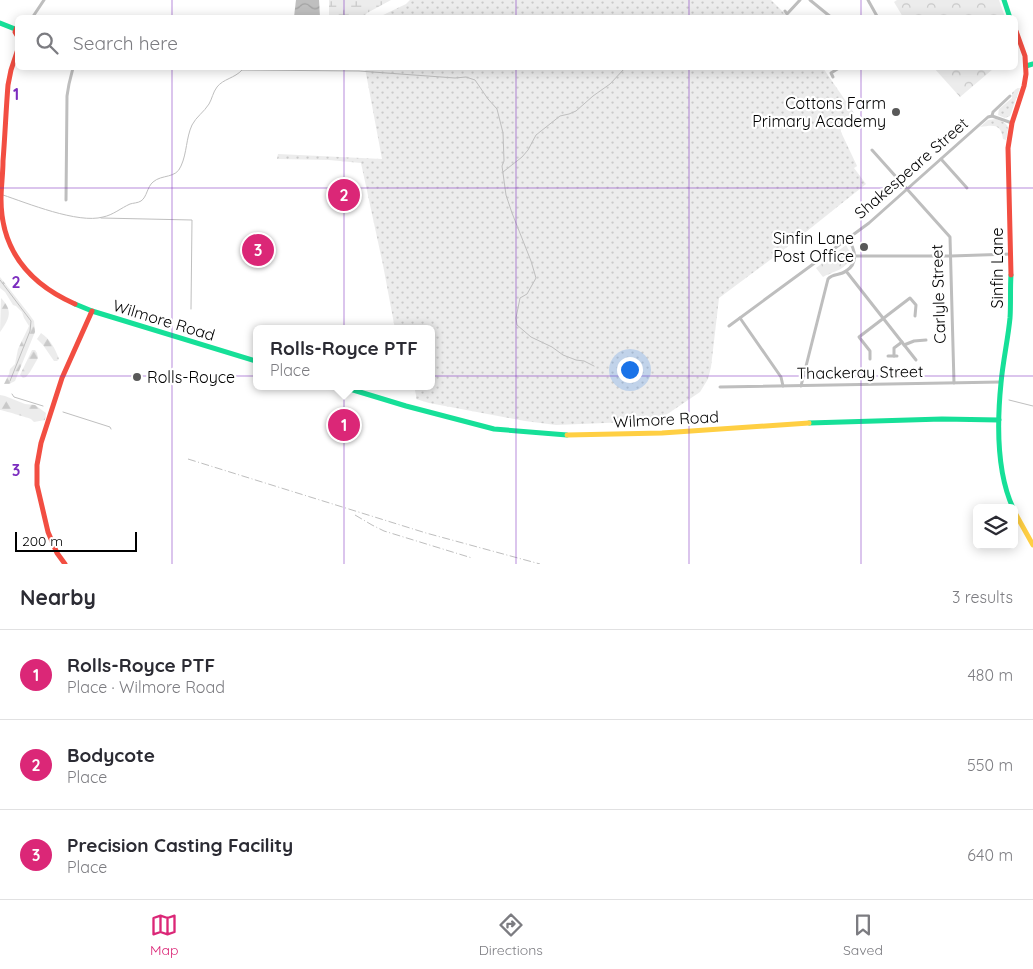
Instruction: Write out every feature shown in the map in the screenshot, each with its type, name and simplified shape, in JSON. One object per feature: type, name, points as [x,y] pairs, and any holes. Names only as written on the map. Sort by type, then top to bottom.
[{"type":"street","points":[[34,15],[44,0]]},
{"type":"street","points":[[785,11],[787,14],[800,0]]},
{"type":"street","points":[[810,0],[828,15]]},
{"type":"street","points":[[868,0],[876,15]]},
{"type":"street","points":[[1004,0],[1009,15]]},
{"type":"street","points":[[0,24],[15,27]]},
{"type":"street","name":"Sinfin Lane","points":[[1011,504],[1003,478],[999,452],[999,420],[1001,382],[1010,318],[1011,254],[1008,148],[1012,123],[1026,74],[1025,56],[1018,36]]},
{"type":"street","points":[[15,58],[8,85],[1,200],[5,232],[10,247],[23,267],[35,280],[49,291],[92,311]]},
{"type":"street","points":[[1026,66],[1033,64]]},
{"type":"street","points":[[66,200],[68,96],[72,70]]},
{"type":"street","points":[[834,78],[831,73],[836,70]]},
{"type":"street","name":"Shakespeare Street","points":[[729,326],[869,223],[992,116],[993,112],[1010,96]]},
{"type":"street","name":"Shakespeare Street","points":[[992,116],[1012,123]]},
{"type":"street","name":"Carlyle Street","points":[[872,150],[950,237],[954,383]]},
{"type":"street","points":[[941,159],[967,188]]},
{"type":"street","name":"Shakespeare Street","points":[[848,239],[855,256]]},
{"type":"street","points":[[801,386],[828,279],[831,275],[846,271],[852,266],[855,256],[1011,254]]},
{"type":"street","points":[[846,271],[916,360]]},
{"type":"street","points":[[870,359],[870,351],[859,337],[910,298],[916,305],[915,316]]},
{"type":"street","name":"Wilmore Road","points":[[65,564],[57,553],[48,532],[37,485],[37,465],[62,378],[92,311],[253,360]]},
{"type":"street","points":[[740,318],[781,377],[783,386]]},
{"type":"street","points":[[888,356],[896,356],[894,348],[903,343],[926,340]]},
{"type":"street","name":"Thackeray Street","points":[[720,387],[1001,382]]},
{"type":"street","name":"Wilmore Road","points":[[353,390],[494,429],[573,436],[662,433],[798,423],[873,420],[999,420]]},
{"type":"street","name":"Sinfin Lane","points":[[1018,517],[1033,545]]},
{"type":"green space","points":[[329,0],[391,0],[365,15],[329,15]]},
{"type":"green space","points":[[410,0],[771,0],[786,15],[383,15],[406,4]]},
{"type":"green space","points":[[897,0],[999,0],[1004,15],[902,15],[894,2]]},
{"type":"green space","points":[[365,70],[824,70],[854,113],[840,123],[841,132],[857,166],[854,168],[866,184],[719,298],[711,367],[708,379],[700,392],[654,421],[556,425],[525,421],[416,399],[415,390],[435,390],[435,325],[394,325],[361,163],[277,159],[278,154],[382,159]]},
{"type":"green space","points":[[936,70],[992,70],[960,97]]},
{"type":"green space","points":[[1020,88],[1010,116],[1005,118],[998,115],[999,109],[1012,98],[1012,93]]},
{"type":"green space","points":[[996,119],[1004,122],[1007,126],[1006,140],[1003,139],[1000,130],[996,126],[980,127],[988,120]]},
{"type":"green space","points":[[846,245],[852,256],[849,261],[840,269],[823,277],[816,268]]},
{"type":"green space","points":[[0,277],[34,321],[35,332],[15,381],[9,384],[4,384],[10,369],[15,364],[18,349],[29,326],[22,312],[13,305],[5,292],[0,288]]},
{"type":"green space","points":[[1,298],[9,311],[9,315],[0,332]]},
{"type":"green space","points":[[41,333],[54,348],[59,359],[57,361],[54,361],[37,339]]},
{"type":"green space","points":[[32,350],[35,350],[38,358],[30,372],[23,378],[20,375]]},
{"type":"green space","points":[[0,395],[25,404],[35,405],[46,413],[45,420],[34,422],[29,418],[0,410]]},
{"type":"water","points":[[296,0],[319,0],[320,15],[294,15]]},
{"type":"waterway","points":[[3,195],[53,212],[80,218],[107,216],[130,204],[140,202],[153,182],[172,175],[179,170],[194,122],[209,104],[217,87],[242,70],[359,71],[455,78],[466,77],[475,80],[497,109],[503,133],[504,161],[502,166],[506,195],[536,278],[527,294],[520,298],[516,318],[517,325],[531,337],[552,347],[563,355],[594,366]]},
{"type":"waterway","points":[[503,172],[522,157],[536,135],[560,116],[576,111],[610,84],[623,70]]},
{"type":"waterway","points":[[101,218],[192,220],[191,309]]},
{"type":"waterway","points":[[0,280],[31,321],[30,331],[10,381]]},
{"type":"waterway","points":[[12,394],[14,397],[43,406]]},
{"type":"waterway","points":[[1009,400],[1033,406]]},
{"type":"waterway","points":[[63,412],[110,427],[111,429]]},
{"type":"railway","points":[[188,459],[426,533],[540,564]]},
{"type":"railway","points":[[355,515],[384,531],[472,558]]},
{"type":"traffic: fast","points":[[1004,0],[1009,15]]},
{"type":"traffic: fast","points":[[0,23],[15,29]]},
{"type":"traffic: fast","points":[[1026,66],[1033,64]]},
{"type":"traffic: fast","points":[[1011,275],[1010,318],[1001,383],[999,447],[1003,478],[1011,504]]},
{"type":"traffic: fast","points":[[75,304],[92,311],[253,360]]},
{"type":"traffic: fast","points":[[353,390],[494,429],[567,435]]},
{"type":"traffic: fast","points":[[809,423],[942,419],[999,420]]},
{"type":"traffic: slow","points":[[567,435],[662,433],[809,423]]},
{"type":"traffic: slow","points":[[1018,518],[1033,545]]},
{"type":"traffic: jam","points":[[1011,275],[1008,148],[1012,123],[1026,74],[1025,56],[1018,37]]},
{"type":"traffic: jam","points":[[15,58],[8,85],[1,194],[2,218],[6,235],[21,264],[32,276],[59,296],[75,304]]},
{"type":"traffic: jam","points":[[65,564],[57,553],[48,532],[37,485],[37,465],[41,443],[62,378],[92,311]]},
{"type":"place","name":"Cottons Farm Primary Academy","points":[[896,112]]},
{"type":"place","name":"Bodycote","points":[[344,195]]},
{"type":"place","name":"Sinfin Lane Post Office","points":[[864,247]]},
{"type":"place","name":"Precision Casting Facility","points":[[258,250]]},
{"type":"place","name":"Rolls-Royce","points":[[137,377]]},
{"type":"place","name":"Rolls-Royce PTF","points":[[344,425]]}]
